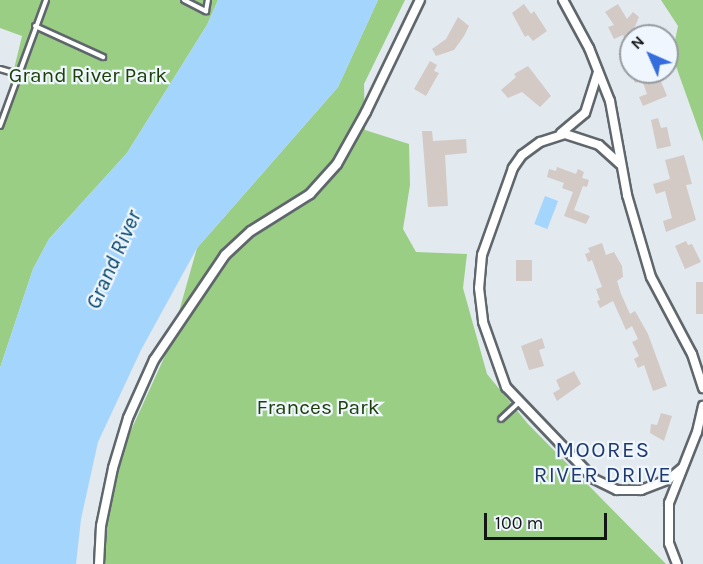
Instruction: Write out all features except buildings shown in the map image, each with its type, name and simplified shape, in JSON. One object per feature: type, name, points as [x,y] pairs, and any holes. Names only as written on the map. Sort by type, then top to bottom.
[{"type":"street","points":[[99,564],[101,526],[113,468],[132,408],[154,360],[230,249],[251,231],[310,194],[337,164],[366,112],[420,0]]},
{"type":"street","points":[[563,0],[610,101],[620,164],[651,277],[692,354],[703,388]]},
{"type":"street","points":[[598,72],[585,113],[572,127],[529,149],[513,168],[482,255],[479,288],[488,340],[506,387],[518,403],[582,468],[606,485],[641,490],[669,479],[681,469]]},
{"type":"street","points":[[554,137],[565,134],[589,140],[620,164]]},
{"type":"street","points":[[677,564],[666,522],[681,469],[697,432],[703,406]]},
{"type":"lane","points":[[0,126],[17,74],[46,0]]},
{"type":"lane","points":[[184,0],[208,11],[207,0]]},
{"type":"lane","points":[[35,26],[103,57]]},
{"type":"lane","points":[[0,69],[17,74]]},
{"type":"lane","points":[[501,419],[518,403]]},
{"type":"green space","name":"Grand River Park","points":[[0,0],[218,0],[207,25],[127,153],[49,239],[33,269],[0,368],[0,127],[22,36],[0,28]]},
{"type":"green space","name":"Frances Park","points":[[378,0],[405,0],[364,84],[365,130],[409,144],[410,185],[403,229],[416,252],[467,254],[463,288],[487,374],[528,424],[666,564],[105,564],[104,526],[127,439],[169,347],[197,248],[338,87]]},
{"type":"green space","points":[[661,0],[703,0],[703,142],[679,75],[679,24],[677,24]]},
{"type":"water","name":"Grand River","points":[[218,0],[378,0],[338,87],[197,248],[141,350],[98,442],[81,519],[76,564],[0,564],[0,368],[33,269],[49,239],[127,153],[207,25]]},
{"type":"water","points":[[545,196],[558,201],[547,229],[534,224]]},
{"type":"district","name":"MOORES RIVER DRIVE","points":[[603,462]]}]
